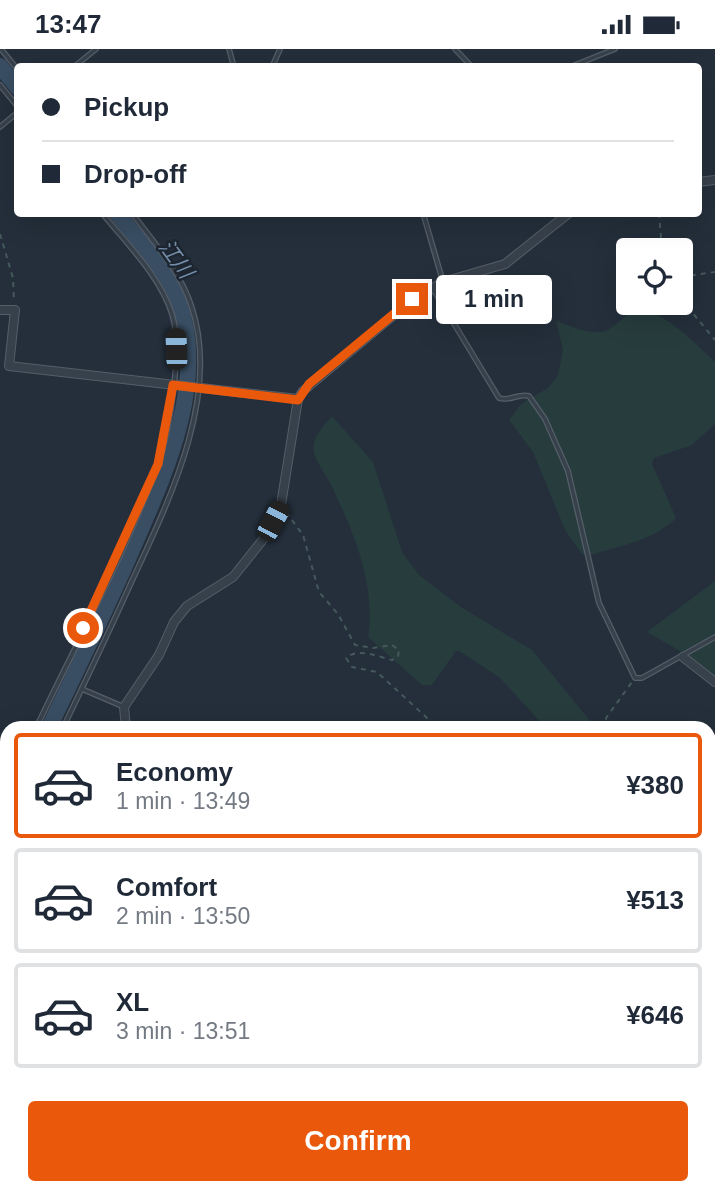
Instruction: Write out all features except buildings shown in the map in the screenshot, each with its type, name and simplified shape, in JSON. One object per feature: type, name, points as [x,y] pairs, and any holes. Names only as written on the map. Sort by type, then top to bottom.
[{"type":"street","points":[[125,721],[124,707],[159,655],[174,622],[187,605],[233,577],[265,537],[281,505],[298,400],[309,384],[395,312],[443,282],[505,264],[564,217]]},
{"type":"street","points":[[0,310],[15,310],[9,366],[298,400]]},
{"type":"street","points":[[683,657],[715,682]]},
{"type":"lane","points":[[1,49],[14,65]]},
{"type":"lane","points":[[79,63],[96,49]]},
{"type":"lane","points":[[455,49],[468,63]]},
{"type":"lane","points":[[580,63],[615,49]]},
{"type":"lane","points":[[0,85],[14,104]]},
{"type":"lane","points":[[0,127],[14,114]]},
{"type":"lane","points":[[39,721],[125,541],[158,464],[175,385],[176,331],[169,306],[149,273],[106,217]]},
{"type":"lane","points":[[66,721],[172,491],[192,421],[196,388],[197,329],[187,294],[172,266],[135,217]]},
{"type":"lane","points":[[424,217],[443,282]]},
{"type":"lane","points":[[432,288],[499,398],[506,399],[520,394],[529,396],[545,419],[568,471],[599,603],[635,678],[642,678],[683,657],[715,637]]},
{"type":"lane","points":[[82,688],[124,707]]},
{"type":"path","points":[[659,217],[662,238]]},
{"type":"path","points":[[0,235],[13,278],[15,310]]},
{"type":"path","points":[[693,275],[715,272]]},
{"type":"path","points":[[693,313],[715,340]]},
{"type":"path","points":[[281,505],[303,535],[319,592],[338,614],[355,645],[373,648],[392,645],[399,650],[398,657],[392,660],[357,652],[346,658],[352,667],[377,672],[430,721]]},
{"type":"path","points":[[606,721],[635,678]]},
{"type":"green space","points":[[628,315],[657,315],[670,322],[715,362],[715,424],[692,445],[654,458],[652,464],[676,518],[658,532],[591,555],[582,554],[566,532],[533,452],[509,420],[521,404],[548,388],[558,375],[563,350],[556,321],[591,332],[611,328]]},
{"type":"green space","points":[[332,416],[373,462],[402,552],[419,575],[461,607],[532,650],[590,721],[540,721],[499,677],[459,651],[456,651],[432,685],[422,685],[368,637],[369,598],[361,560],[340,505],[314,453],[316,437]]},
{"type":"green space","points":[[715,581],[715,679],[690,657],[647,632]]},
{"type":"waterway","name":"江川","points":[[0,66],[14,83]]},
{"type":"waterway","name":"江川","points":[[52,721],[112,595],[157,491],[179,428],[186,396],[186,331],[178,300],[159,266],[120,217]]},
{"type":"route","points":[[83,628],[158,464],[173,385],[298,400],[309,384],[412,299]]}]
